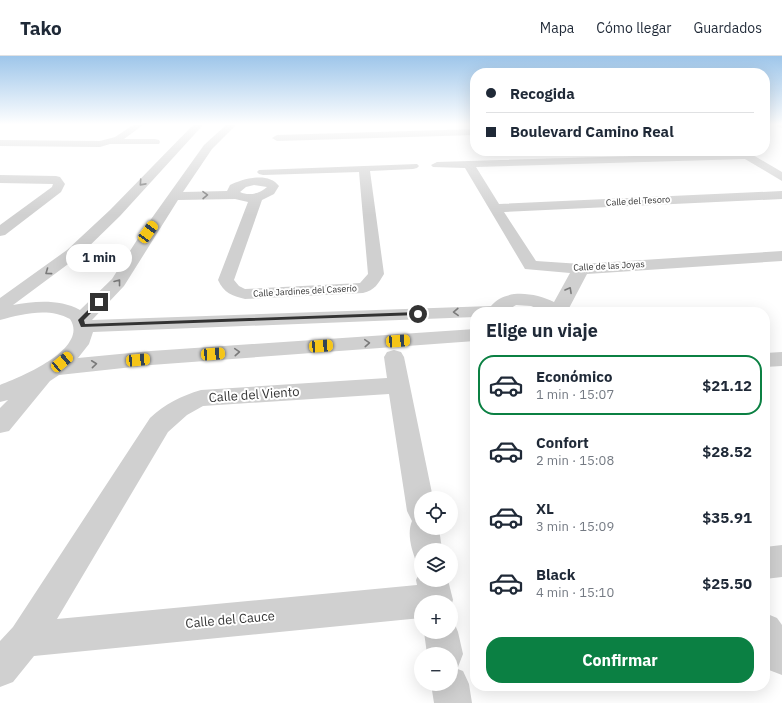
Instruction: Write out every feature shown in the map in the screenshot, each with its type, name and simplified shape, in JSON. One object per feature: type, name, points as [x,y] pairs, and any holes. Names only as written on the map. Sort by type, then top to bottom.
[{"type":"street","points":[[0,306],[74,253],[115,213],[170,155]]},
{"type":"street","points":[[82,323],[118,282],[148,232],[202,155]]},
{"type":"street","points":[[437,165],[668,156]]},
{"type":"street","points":[[748,156],[782,177]]},
{"type":"street","points":[[262,177],[268,159]]},
{"type":"street","points":[[468,164],[494,208],[529,283],[550,307]]},
{"type":"street","points":[[178,190],[238,189],[262,177],[413,166]]},
{"type":"street","name":"Calle Jardines del Caserío","points":[[257,196],[226,280],[229,287],[236,292],[245,294],[362,288],[369,285],[376,274],[364,169]]},
{"type":"street","points":[[238,189],[245,197],[268,193],[273,188],[262,177]]},
{"type":"street","points":[[0,179],[56,180],[60,184],[57,189],[2,230]]},
{"type":"street","name":"Calle del Tesoro","points":[[494,208],[782,195]]},
{"type":"street","name":"Calle de las Joyas","points":[[529,283],[581,269],[782,256]]},
{"type":"street","points":[[561,307],[581,269]]},
{"type":"street","points":[[500,307],[529,283]]},
{"type":"street","points":[[0,314],[32,307],[53,307],[70,311],[82,323],[83,335],[78,345],[50,370],[0,424]]},
{"type":"street","points":[[82,323],[470,312]]},
{"type":"street","points":[[0,394],[27,384],[50,370],[151,358],[470,335]]},
{"type":"street","points":[[770,360],[782,359]]},
{"type":"street","name":"Calle del Viento","points":[[0,669],[25,639],[159,425],[171,413],[184,404],[201,398],[397,371],[418,491]]},
{"type":"street","points":[[770,562],[782,561]]},
{"type":"street","name":"Calle del Cauce","points":[[25,639],[414,605]]},
{"type":"street","points":[[770,638],[782,658]]},
{"type":"street","points":[[451,691],[453,703]]},
{"type":"route","points":[[99,302],[81,320],[83,326],[418,314]]}]
